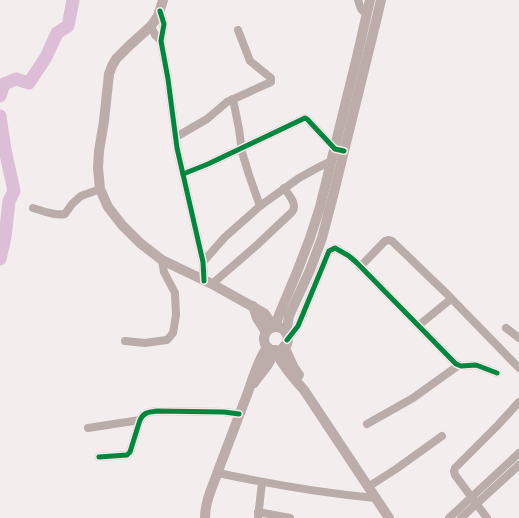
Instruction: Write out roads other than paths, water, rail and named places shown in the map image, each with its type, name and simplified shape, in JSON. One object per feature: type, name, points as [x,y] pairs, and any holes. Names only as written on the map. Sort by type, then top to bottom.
[{"type":"main road","points":[[163,0],[160,11],[151,26],[116,59],[109,74],[99,151],[98,168],[100,189],[108,207],[122,225],[140,243],[162,260],[264,313],[272,329]]},
{"type":"main road","points":[[362,58],[366,14],[370,0]]},
{"type":"main road","points":[[279,344],[264,341],[265,335],[272,329],[277,321],[278,315],[310,270],[322,238],[334,196],[340,150],[362,58],[377,17],[381,0]]},
{"type":"main road","points":[[205,518],[210,493],[239,414],[249,391],[268,365],[287,324],[294,293],[332,161],[340,150]]},
{"type":"main road","points":[[272,329],[284,330],[279,344],[278,358],[304,390],[389,518]]},
{"type":"street","points":[[358,0],[361,8],[366,14]]},
{"type":"street","points":[[160,11],[164,24],[162,41],[177,148],[208,283],[258,245],[294,210],[292,200],[284,188]]},
{"type":"street","points":[[151,26],[155,35],[162,41]]},
{"type":"street","points":[[176,137],[207,119],[227,102],[271,82],[268,75],[250,61],[238,30]]},
{"type":"street","points":[[233,99],[242,148],[249,175],[260,206]]},
{"type":"street","points":[[182,174],[208,164],[306,118],[340,150]]},
{"type":"street","points":[[203,262],[225,237],[260,206],[299,178],[319,166],[332,161]]},
{"type":"street","points":[[33,208],[57,214],[65,214],[76,199],[100,189]]},
{"type":"street","points":[[360,267],[385,241],[392,241],[451,298],[519,368]]},
{"type":"street","points":[[279,344],[298,326],[330,250],[335,248],[349,256],[456,364],[464,366],[476,364],[497,373]]},
{"type":"street","points":[[125,341],[145,343],[167,340],[173,333],[176,315],[175,293],[164,272],[162,260]]},
{"type":"street","points":[[419,325],[451,298]]},
{"type":"street","points":[[506,328],[519,338]]},
{"type":"street","points":[[367,424],[413,398],[459,365]]},
{"type":"street","points":[[488,518],[455,475],[454,470],[519,402]]},
{"type":"street","points":[[99,457],[127,455],[130,452],[140,420],[147,412],[224,412],[239,414]]},
{"type":"street","points":[[88,428],[140,420]]},
{"type":"street","points":[[368,487],[396,470],[442,436]]},
{"type":"street","points":[[461,518],[474,500],[519,454]]},
{"type":"street","points":[[449,518],[519,466]]},
{"type":"street","points":[[218,473],[324,492],[375,498]]},
{"type":"street","points":[[262,482],[258,515],[290,518]]},
{"type":"waterway","points":[[0,96],[4,84],[16,79],[29,83],[46,57],[57,33],[68,26],[73,0]]},
{"type":"waterway","points":[[0,116],[5,150],[14,191],[9,201],[5,237],[0,259]]}]
